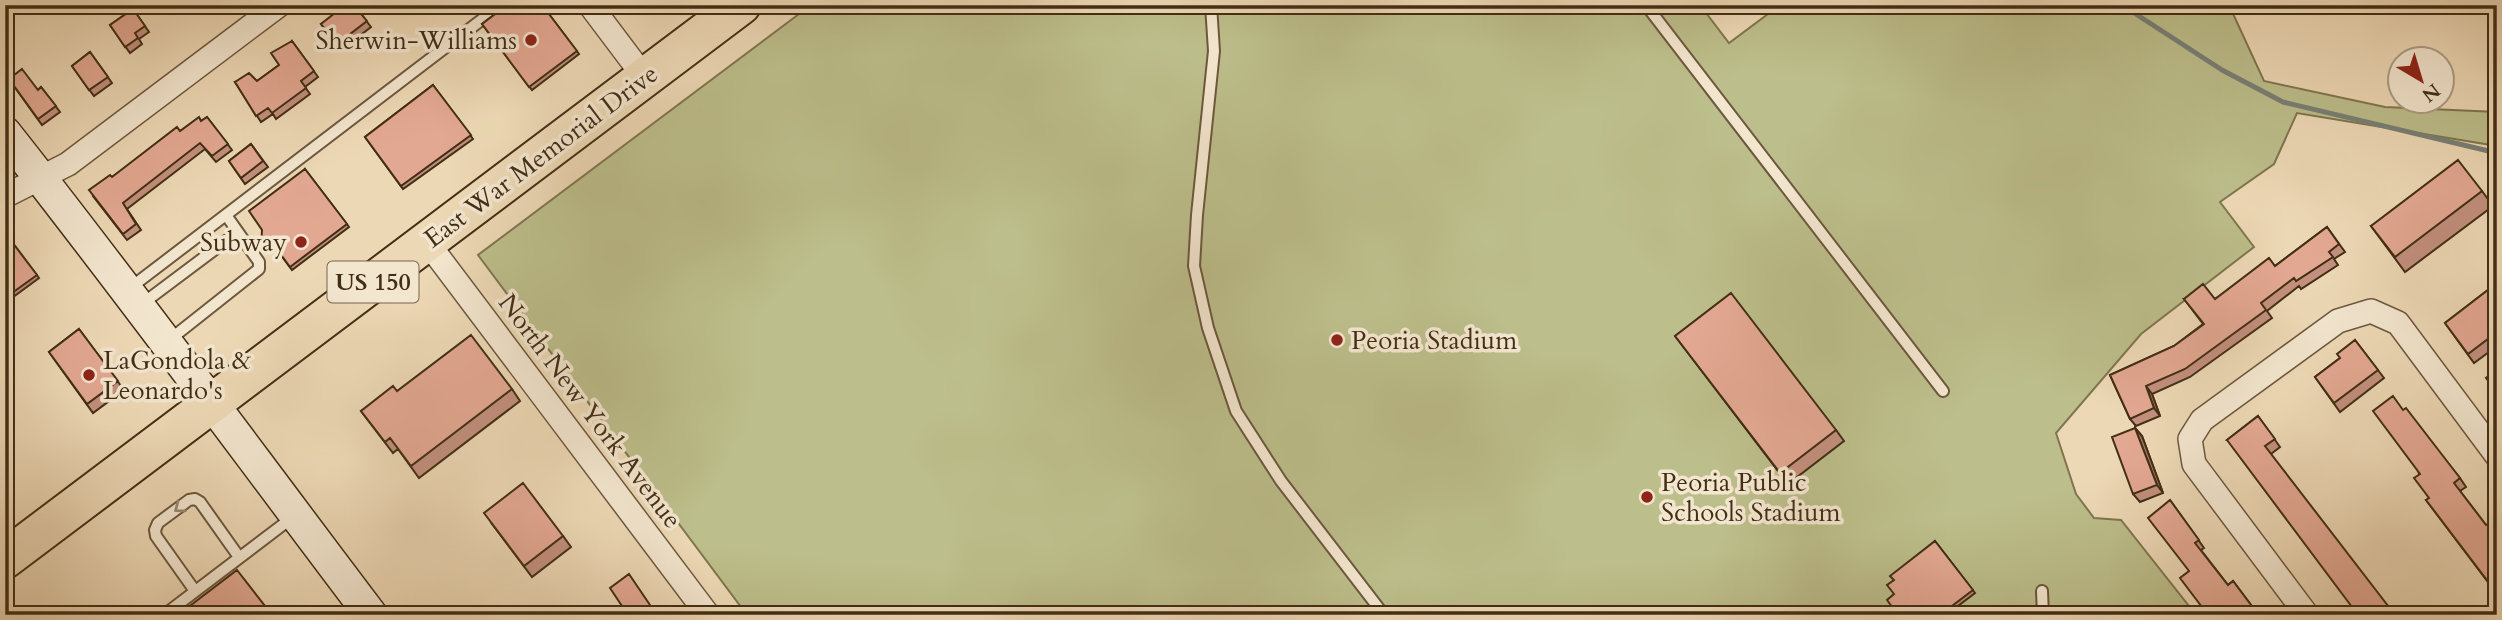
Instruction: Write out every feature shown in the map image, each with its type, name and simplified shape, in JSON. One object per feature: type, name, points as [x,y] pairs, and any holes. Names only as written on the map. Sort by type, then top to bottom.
[{"type":"highway","name":"East War Memorial Drive","points":[[5,559],[741,5]]},
{"type":"street","points":[[5,196],[68,164],[279,5]]},
{"type":"street","points":[[590,5],[645,78]]},
{"type":"street","points":[[5,132],[371,615]]},
{"type":"street","name":"North New York Avenue","points":[[427,242],[708,615]]},
{"type":"street","points":[[2307,615],[2194,464],[2190,439],[2202,421],[2338,321],[2371,311],[2398,323],[2497,456]]},
{"type":"lane","points":[[133,299],[226,215],[501,5]]},
{"type":"lane","points":[[1211,5],[1214,51],[1194,266],[1208,328],[1236,411],[1282,481],[1384,615]]},
{"type":"lane","points":[[1646,5],[1943,391]]},
{"type":"lane","points":[[166,343],[259,269],[259,262],[226,215]]},
{"type":"lane","points":[[133,299],[238,232]]},
{"type":"lane","points":[[195,591],[156,536],[158,523],[189,500],[195,499],[200,502],[239,557]]},
{"type":"lane","points":[[164,615],[295,515]]},
{"type":"lane","points":[[2042,592],[2043,615]]},
{"type":"green space","name":"Peoria Stadium","points":[[811,5],[1700,5],[1729,43],[1780,5],[2229,5],[2264,81],[2386,107],[2386,116],[2456,116],[2456,110],[2497,112],[2497,146],[2297,113],[2274,164],[2220,202],[2254,247],[2141,334],[2056,433],[2076,494],[2094,518],[2121,520],[2196,615],[747,615],[478,255]]},
{"type":"building","points":[[345,5],[354,5],[367,21],[337,44],[321,24]]},
{"type":"building","name":"Sherwin-Williams","points":[[507,5],[545,5],[543,6],[577,51],[529,87],[482,24]]},
{"type":"building","points":[[133,9],[145,26],[135,33],[138,38],[125,47],[110,25]]},
{"type":"building","points":[[292,41],[314,71],[301,81],[306,88],[272,113],[268,108],[256,116],[235,82],[249,73],[257,81],[279,65],[271,53]]},
{"type":"building","points":[[90,52],[108,77],[89,90],[72,66]]},
{"type":"building","points":[[22,69],[38,90],[41,87],[56,106],[38,119],[9,79]]},
{"type":"building","points":[[433,85],[471,135],[401,186],[365,137]]},
{"type":"building","points":[[199,117],[201,121],[207,117],[228,144],[212,156],[200,143],[123,203],[136,224],[123,234],[89,190],[110,175],[112,177],[177,127],[180,131]]},
{"type":"building","points":[[251,144],[263,161],[241,178],[229,161]]},
{"type":"building","points":[[2458,160],[2482,191],[2395,257],[2371,226]]},
{"type":"building","points":[[305,169],[347,224],[290,267],[276,248],[261,246],[262,230],[249,211]]},
{"type":"building","points":[[2327,227],[2339,244],[2329,252],[2333,257],[2296,281],[2294,278],[2261,303],[2266,310],[2185,369],[2146,386],[2154,408],[2130,419],[2110,375],[2174,346],[2204,324],[2184,299],[2203,284],[2215,299],[2269,258],[2275,266]]},
{"type":"building","points":[[9,238],[37,275],[5,298],[5,242]]},
{"type":"building","points":[[2497,283],[2497,332],[2468,354],[2445,323]]},
{"type":"building","points":[[1731,293],[1836,430],[1780,473],[1675,336]]},
{"type":"building","name":"LaGondola & Leonardo's","points":[[79,329],[118,381],[87,404],[49,352]]},
{"type":"building","points":[[471,335],[512,389],[411,466],[390,438],[385,442],[361,411],[393,386],[397,391]]},
{"type":"building","points":[[2355,340],[2378,370],[2334,403],[2315,377],[2340,358],[2337,354]]},
{"type":"building","points":[[2497,369],[2497,392],[2486,378]]},
{"type":"building","points":[[2393,396],[2403,410],[2406,408],[2460,478],[2454,483],[2486,525],[2492,521],[2497,527],[2497,585],[2493,588],[2426,500],[2429,498],[2414,478],[2420,474],[2373,411]]},
{"type":"building","points":[[2258,416],[2275,439],[2265,446],[2395,615],[2358,615],[2227,440]]},
{"type":"building","points":[[2135,428],[2157,485],[2133,494],[2112,437]]},
{"type":"building","points":[[523,483],[563,536],[524,566],[484,513]]},
{"type":"building","points":[[2170,500],[2199,540],[2195,543],[2228,585],[2233,581],[2251,605],[2247,608],[2252,615],[2208,615],[2180,578],[2189,571],[2148,518]]},
{"type":"building","points":[[1935,541],[1973,590],[1940,615],[1898,615],[1887,600],[1894,594],[1887,585],[1894,580],[1890,576]]},
{"type":"building","points":[[237,570],[272,615],[178,615]]},
{"type":"building","points":[[629,574],[658,615],[628,615],[610,588]]},
{"type":"waterway","points":[[2122,5],[2222,70],[2283,102],[2497,153]]},
{"type":"place","name":"Sherwin-Williams","points":[[531,40]]},
{"type":"place","name":"Subway","points":[[301,242]]},
{"type":"place","name":"Peoria Stadium","points":[[1337,340]]},
{"type":"place","name":"LaGondola & Leonardo's","points":[[89,375]]},
{"type":"place","name":"Peoria Public Schools Stadium","points":[[1647,497]]}]
